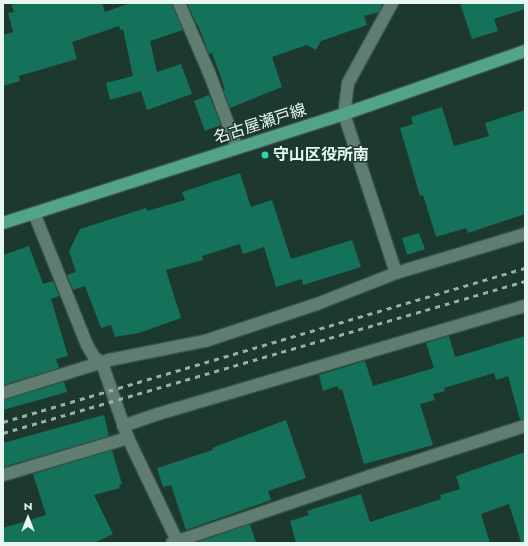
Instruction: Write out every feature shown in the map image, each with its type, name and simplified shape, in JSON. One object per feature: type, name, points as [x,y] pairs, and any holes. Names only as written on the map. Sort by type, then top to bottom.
[{"type":"main road","name":"名古屋瀬戸線","points":[[3,223],[344,114],[525,51]]},
{"type":"street","points":[[179,3],[210,75],[238,148]]},
{"type":"street","points":[[392,3],[348,83],[344,114],[396,273]]},
{"type":"street","points":[[34,213],[87,345],[94,357],[102,363],[123,426],[176,542],[370,476],[525,426]]},
{"type":"street","points":[[3,393],[102,363],[205,341],[316,304],[396,273],[525,234]]},
{"type":"street","points":[[123,426],[158,414],[525,306]]},
{"type":"street","points":[[3,475],[128,438]]},
{"type":"building","points":[[11,3],[102,3],[105,12],[130,3],[172,3],[183,30],[150,41],[157,72],[181,64],[192,94],[147,110],[141,91],[110,100],[106,83],[133,76],[123,29],[120,30],[119,26],[72,42],[77,59],[19,76],[20,81],[3,86],[3,35],[13,32],[8,13],[14,12]]},
{"type":"building","points":[[187,3],[383,3],[379,12],[364,16],[367,25],[321,41],[316,50],[307,45],[272,57],[282,87],[230,108],[212,53],[209,54],[198,25]]},
{"type":"building","points":[[460,3],[525,3],[525,9],[494,19],[498,31],[472,39]]},
{"type":"building","points":[[209,95],[221,125],[205,131],[194,101]]},
{"type":"building","points":[[442,107],[454,146],[489,136],[485,123],[525,110],[525,214],[468,233],[466,228],[436,237],[423,195],[420,196],[400,128],[413,124],[411,117]]},
{"type":"building","points":[[240,173],[251,207],[272,200],[291,259],[352,240],[361,267],[303,285],[302,279],[276,287],[264,247],[243,254],[240,244],[202,256],[203,260],[166,270],[181,318],[139,333],[115,337],[111,325],[101,328],[85,286],[73,290],[67,275],[76,272],[69,251],[80,229],[146,208],[147,211],[185,200],[182,192]]},
{"type":"building","points":[[419,233],[425,249],[407,255],[402,238]]},
{"type":"building","points":[[29,246],[43,284],[53,281],[59,296],[51,299],[68,356],[56,359],[59,368],[3,385],[3,255]]},
{"type":"building","points":[[449,336],[455,357],[525,336],[525,419],[520,420],[508,376],[496,380],[494,373],[444,388],[445,391],[433,394],[435,400],[420,404],[433,445],[364,464],[342,389],[339,390],[337,386],[323,391],[319,375],[365,361],[373,386],[434,368],[426,343]]},
{"type":"building","points":[[64,382],[67,392],[3,410],[3,400]]},
{"type":"building","points":[[104,415],[109,436],[3,467],[3,443]]},
{"type":"building","points":[[286,420],[306,478],[268,491],[271,500],[186,530],[171,485],[163,487],[157,468],[213,450],[212,448]]},
{"type":"building","points":[[112,450],[122,484],[119,485],[120,488],[94,495],[113,534],[94,543],[3,543],[3,528],[46,515],[33,474]]},
{"type":"building","points":[[525,452],[525,542],[521,542],[509,504],[481,514],[490,543],[296,543],[290,521],[309,515],[307,511],[361,494],[370,522],[441,499],[440,495],[460,489],[456,476]]},
{"type":"building","points":[[250,524],[256,543],[195,543]]},
{"type":"railway","points":[[3,422],[525,268]]},
{"type":"railway","points":[[3,433],[525,281]]},
{"type":"place","name":"守山区役所南","points":[[265,155]]}]
